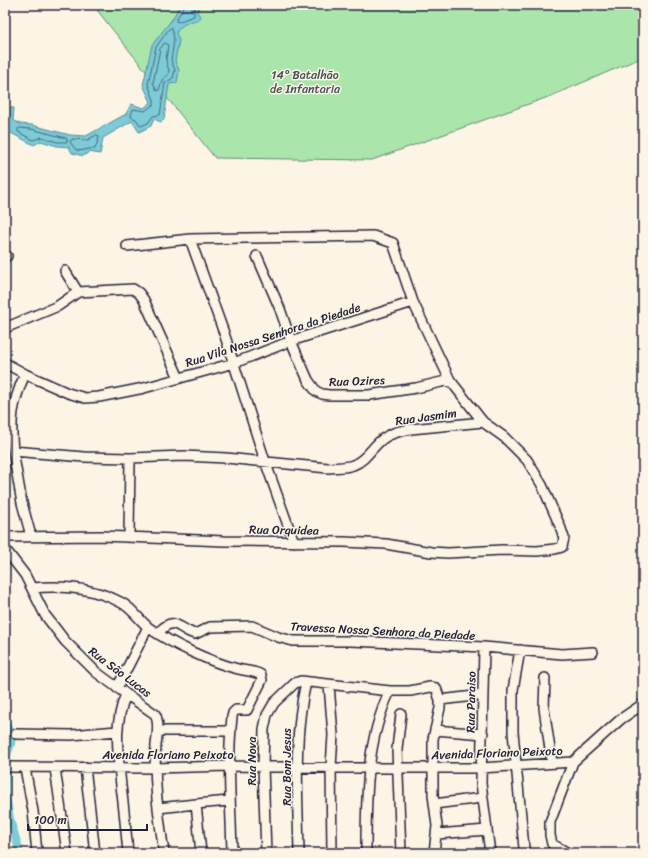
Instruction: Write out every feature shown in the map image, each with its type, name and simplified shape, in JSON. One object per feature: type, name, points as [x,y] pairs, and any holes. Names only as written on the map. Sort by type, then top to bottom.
[{"type":"street","points":[[127,246],[190,239],[373,236],[393,244],[414,302],[450,380],[483,422]]},
{"type":"street","points":[[190,239],[234,363],[265,461],[294,542]]},
{"type":"street","name":"Rua Ozires","points":[[257,256],[308,380],[316,391],[322,394],[369,395],[396,392],[450,380]]},
{"type":"street","points":[[65,271],[78,292]]},
{"type":"street","points":[[5,328],[58,306],[78,292],[134,289],[144,300],[179,378]]},
{"type":"street","name":"Rua Vila Nossa Senhora da Piedade","points":[[5,363],[25,374],[68,393],[85,398],[118,394],[234,363],[291,341],[414,302]]},
{"type":"street","points":[[25,374],[16,394],[13,407],[11,433],[22,503],[31,536]]},
{"type":"street","name":"Rua Jasmim","points":[[13,451],[84,457],[130,458],[184,456],[265,461],[328,468],[348,467],[364,459],[383,438],[394,433],[411,429],[483,422]]},
{"type":"street","name":"Rua Orquidea","points":[[5,537],[75,535],[224,541],[386,544],[448,554],[502,550],[542,551],[562,547],[564,538],[563,533],[535,472],[518,450],[504,437],[483,422]]},
{"type":"street","points":[[129,536],[130,458]]},
{"type":"street","name":"Rua São Lucas","points":[[5,549],[21,569],[45,615],[65,641],[91,667],[117,688],[155,714],[157,717],[158,731]]},
{"type":"street","points":[[32,588],[60,586],[75,588],[108,597],[122,603],[148,627],[171,642],[205,658],[239,670],[261,675],[262,680],[248,708],[245,711],[234,711],[232,717],[229,766],[229,801],[232,853]]},
{"type":"street","name":"Travessa Nossa Senhora da Piedade","points":[[158,633],[166,625],[173,623],[195,634],[210,627],[252,626],[278,637],[293,641],[351,641],[484,647],[562,654],[593,652]]},
{"type":"street","points":[[117,688],[148,627]]},
{"type":"street","name":"Rua Paraiso","points":[[484,647],[481,768],[482,798],[490,853]]},
{"type":"street","points":[[520,650],[513,690],[513,732],[524,848]]},
{"type":"street","points":[[545,678],[544,708],[552,763]]},
{"type":"street","points":[[302,682],[390,691],[410,691],[430,687],[436,688],[440,700],[439,719],[435,730],[434,739],[434,804],[437,834],[434,853]]},
{"type":"street","name":"Rua Bom Jesus","points":[[300,853],[298,767],[302,682]]},
{"type":"street","name":"Rua Nova","points":[[266,853],[263,767],[264,729],[270,709],[274,703],[302,682]]},
{"type":"street","points":[[329,685],[332,735],[332,853]]},
{"type":"street","points":[[366,853],[366,823],[374,732],[383,704],[390,691]]},
{"type":"street","points":[[126,694],[122,705],[117,731],[117,746],[128,853]]},
{"type":"street","points":[[440,700],[483,695]]},
{"type":"street","name":"Avenida Floriano Peixoto","points":[[8,768],[154,768],[229,766],[481,768],[573,762],[621,719],[643,704]]},
{"type":"street","points":[[401,714],[397,749],[401,853]]},
{"type":"street","points":[[435,730],[483,734]]},
{"type":"street","points":[[16,734],[71,735],[117,731]]},
{"type":"street","points":[[164,853],[154,768],[158,731],[231,731]]},
{"type":"street","points":[[568,853],[552,844],[549,828],[553,812],[573,762]]},
{"type":"street","points":[[84,767],[95,853]]},
{"type":"street","points":[[25,768],[34,811],[38,853]]},
{"type":"street","points":[[55,768],[66,853]]},
{"type":"street","points":[[434,804],[482,798]]},
{"type":"street","points":[[158,808],[229,801]]},
{"type":"street","points":[[196,804],[200,853]]},
{"type":"street","points":[[437,834],[487,830]]},
{"type":"green space","name":"14° Batalhão de Infantaria","points":[[93,5],[643,5],[643,57],[551,96],[372,160],[215,158]]},
{"type":"water","points":[[180,5],[201,5],[197,12],[200,16],[198,20],[183,25],[176,33],[179,40],[175,61],[179,70],[177,83],[169,84],[164,119],[161,122],[154,119],[151,126],[139,132],[132,121],[103,138],[100,154],[89,152],[83,156],[72,153],[69,147],[57,146],[41,141],[34,145],[5,130],[5,107],[14,108],[13,120],[20,124],[32,125],[70,135],[86,136],[126,114],[131,104],[144,108],[151,102],[143,85],[152,45],[173,18]]},
{"type":"waterway","points":[[5,722],[12,738],[6,757],[5,793],[10,818],[20,853]]}]
